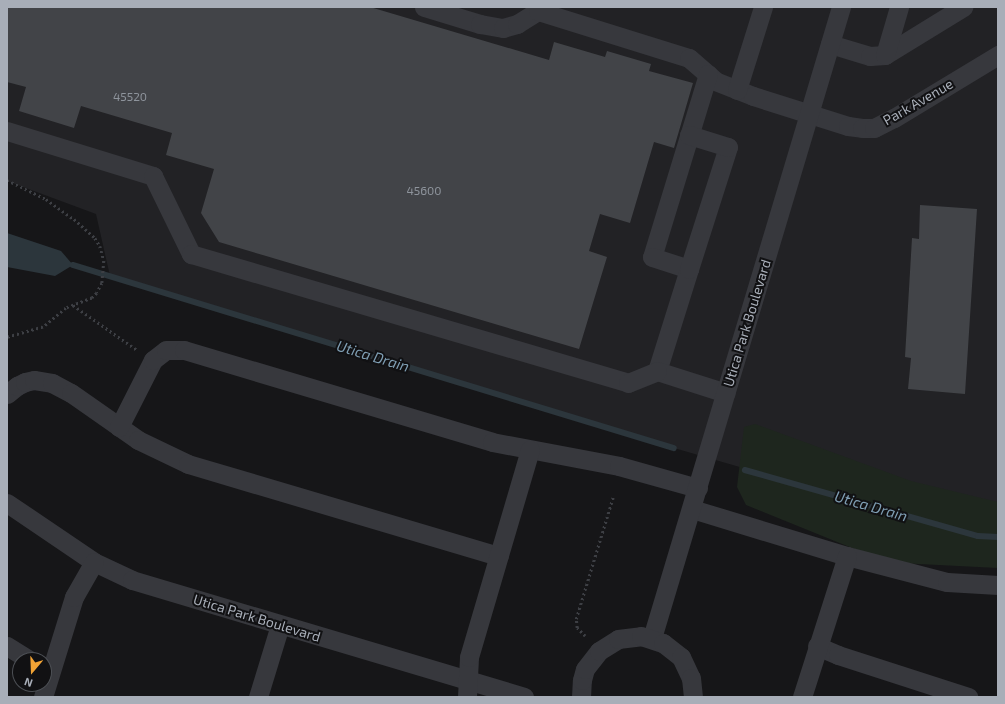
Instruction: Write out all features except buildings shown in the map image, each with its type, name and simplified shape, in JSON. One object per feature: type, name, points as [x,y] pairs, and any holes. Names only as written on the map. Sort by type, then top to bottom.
[{"type":"street","name":"Park Avenue","points":[[424,7],[480,24],[503,28],[517,24],[538,11],[689,58],[715,81],[737,90],[848,126],[862,128],[874,128],[894,118],[998,55]]},
{"type":"street","points":[[737,90],[762,7]]},
{"type":"street","name":"Utica Park Boulevard","points":[[652,638],[692,509],[841,7]]},
{"type":"street","points":[[885,55],[899,7]]},
{"type":"street","points":[[830,44],[870,56],[885,55],[963,7]]},
{"type":"street","points":[[689,269],[652,257],[708,74]]},
{"type":"street","points":[[7,131],[153,176],[191,254],[628,383],[657,371],[726,393]]},
{"type":"street","points":[[657,371],[728,147],[689,135]]},
{"type":"street","points":[[119,427],[151,364],[160,353],[174,349],[184,350],[492,442],[619,466],[698,488]]},
{"type":"street","points":[[7,394],[25,382],[38,380],[52,383],[71,393],[119,427],[154,449],[188,464],[499,556]]},
{"type":"street","points":[[467,689],[469,657],[530,450]]},
{"type":"street","name":"Utica Park Boulevard","points":[[7,502],[94,562],[132,580],[280,625],[467,689],[524,697]]},
{"type":"street","points":[[692,509],[847,556],[947,582],[998,585]]},
{"type":"street","points":[[802,697],[817,646],[847,556]]},
{"type":"street","points":[[52,658],[74,597],[94,562]]},
{"type":"street","points":[[258,697],[280,625]]},
{"type":"street","points":[[581,697],[582,680],[585,669],[599,651],[613,642],[630,636],[652,638],[668,646],[681,657],[691,678],[693,697]]},
{"type":"street","points":[[7,646],[16,652]]},
{"type":"street","points":[[817,646],[838,655],[968,697]]},
{"type":"path","points":[[7,180],[59,207],[87,230],[100,246],[104,261],[100,288],[92,298],[73,305],[55,316],[43,327],[7,337]]},
{"type":"path","points":[[73,305],[142,354]]},
{"type":"path","points":[[585,636],[577,628],[576,620],[613,496]]},
{"type":"shaded area","points":[[7,7],[998,7],[998,537],[978,536],[674,448],[110,276],[96,214],[7,181]]},
{"type":"shaded area","points":[[7,233],[61,251],[73,265],[55,276],[7,267]]},
{"type":"shaded area","points":[[755,424],[911,481],[998,502],[998,568],[899,563],[852,548],[746,505],[737,487],[744,427]]},
{"type":"waterway","name":"Utica Drain","points":[[73,265],[674,448]]},
{"type":"waterway","name":"Utica Drain","points":[[745,470],[978,536],[998,537]]}]
